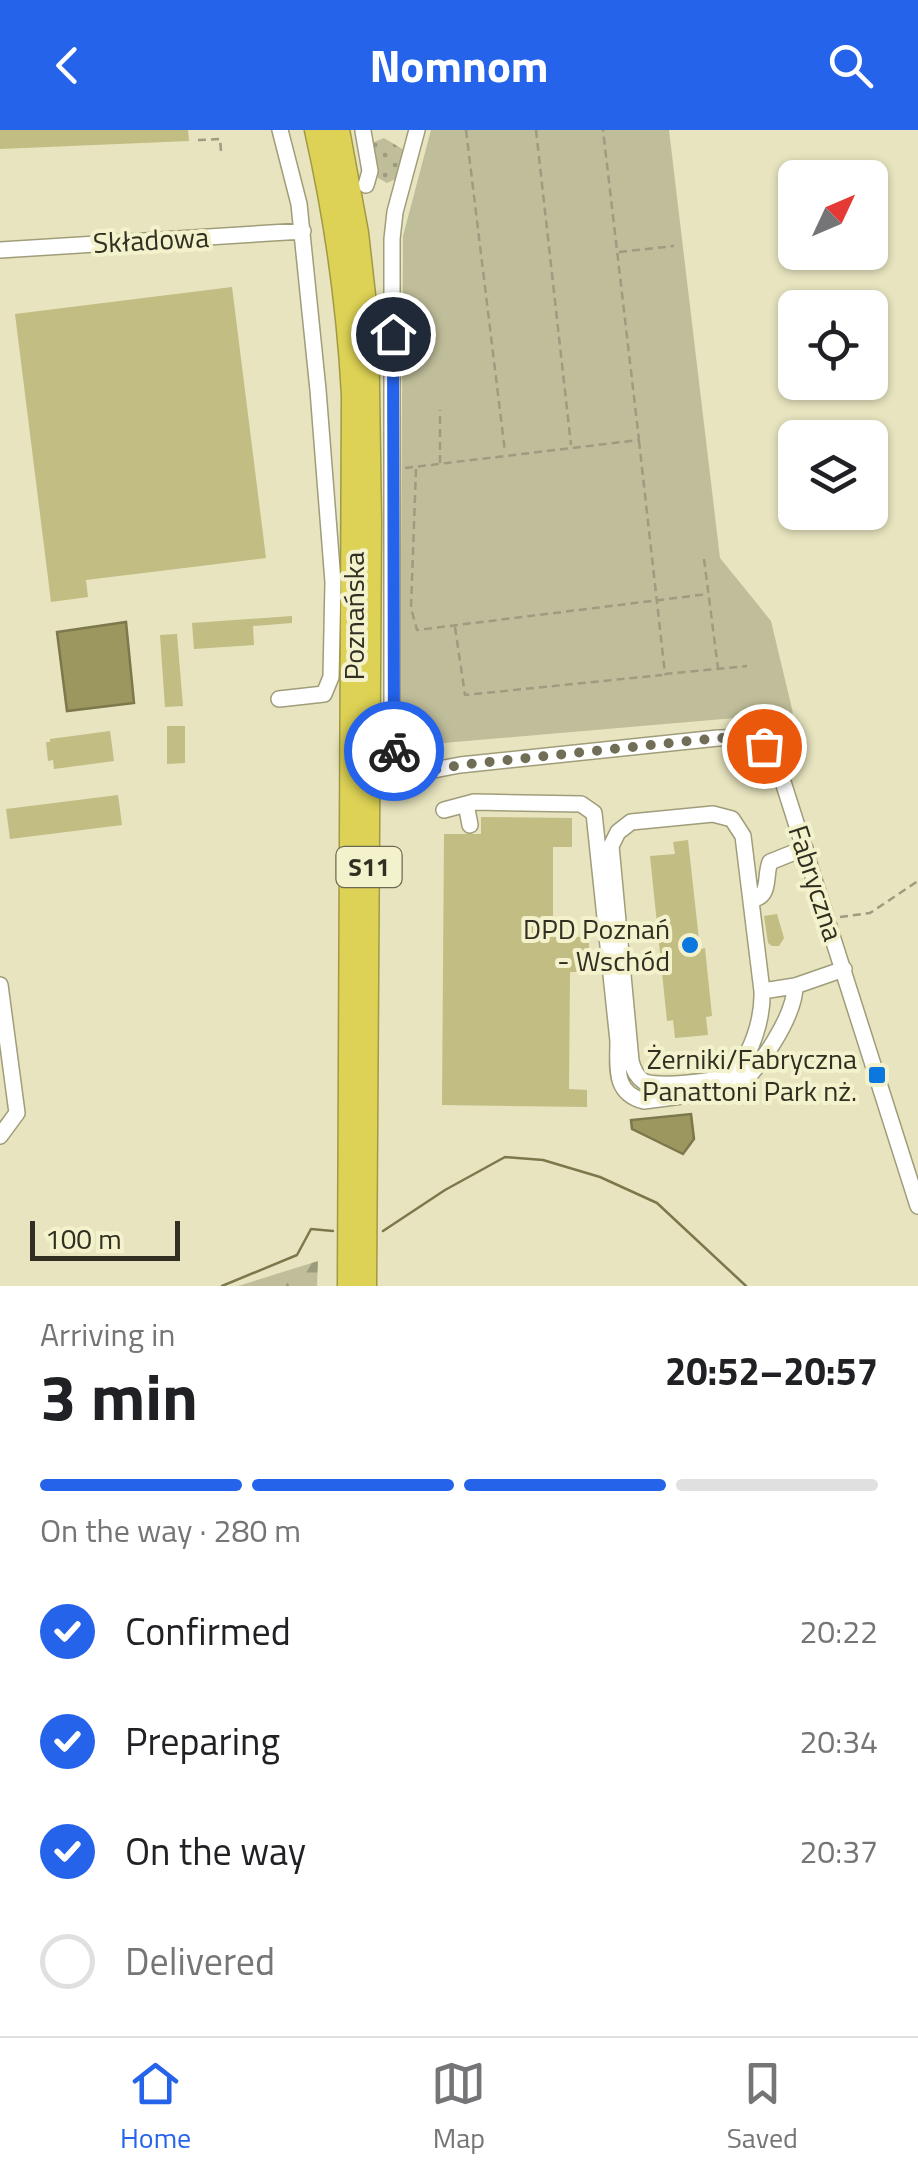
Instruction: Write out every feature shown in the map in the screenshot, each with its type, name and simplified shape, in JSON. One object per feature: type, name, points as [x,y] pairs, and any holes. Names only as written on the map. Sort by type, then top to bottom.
[{"type":"highway","name":"Poznańska","points":[[316,130],[339,237],[352,395],[349,1286]]},
{"type":"highway","name":"Poznańska","points":[[338,130],[358,233],[367,322],[370,522],[365,1286]]},
{"type":"highway","points":[[358,233],[359,206],[366,185]]},
{"type":"street","points":[[279,699],[324,694],[332,678],[333,582],[303,231],[280,130]]},
{"type":"street","points":[[393,468],[392,239],[395,212],[417,130]]},
{"type":"street","points":[[366,185],[370,171],[368,132]]},
{"type":"street","name":"Składowa","points":[[0,250],[303,231]]},
{"type":"street","name":"Fabryczna","points":[[393,468],[392,706],[397,761],[418,773],[460,765],[734,737],[753,739],[768,751],[805,848],[918,1206]]},
{"type":"street","points":[[466,804],[470,824]]},
{"type":"street","points":[[444,810],[466,804],[581,804],[594,813],[618,1040],[618,1076],[625,1091],[636,1099],[735,1090],[794,1008],[795,986]]},
{"type":"street","points":[[726,816],[737,823],[743,836],[762,990],[748,1051],[729,1074],[716,1080],[657,1084],[646,1082],[634,1072],[611,856],[618,832],[626,824],[726,816]]},
{"type":"street","points":[[751,900],[760,898],[765,891],[770,862],[805,848]]},
{"type":"street","points":[[762,990],[795,986],[844,969]]},
{"type":"street","points":[[0,985],[17,1113],[0,1136]]},
{"type":"path","points":[[466,130],[505,454]]},
{"type":"path","points":[[536,130],[571,447]]},
{"type":"path","points":[[604,130],[666,674]]},
{"type":"path","points":[[198,140],[220,139],[221,151]]},
{"type":"path","points":[[618,252],[674,246]]},
{"type":"path","points":[[440,410],[440,464]]},
{"type":"path","points":[[393,468],[639,440]]},
{"type":"path","points":[[416,468],[411,608],[417,630],[708,594]]},
{"type":"path","points":[[704,559],[718,669]]},
{"type":"path","points":[[455,625],[465,695],[747,666]]},
{"type":"path","points":[[828,918],[870,913],[918,881]]},
{"type":"green space","points":[[431,130],[669,130],[720,558],[771,621],[793,713],[409,746],[400,735],[403,236]]},
{"type":"green space","points":[[384,138],[404,150],[396,179],[387,183],[378,178],[372,143]]},
{"type":"green space","points":[[318,1261],[317,1286],[238,1286]]},
{"type":"shaded area","points":[[126,622],[134,703],[67,711],[57,632]]},
{"type":"shaded area","points":[[691,1114],[694,1139],[683,1154],[632,1129],[631,1120]]},
{"type":"building","points":[[0,130],[188,130],[189,141],[0,149]]},
{"type":"building","points":[[232,287],[266,558],[86,580],[88,597],[51,602],[15,314]]},
{"type":"building","points":[[292,616],[292,623],[253,626],[254,645],[194,649],[192,623]]},
{"type":"building","points":[[177,634],[183,706],[165,707],[160,635]]},
{"type":"building","points":[[167,726],[185,726],[185,763],[167,764]]},
{"type":"building","points":[[110,731],[114,761],[54,769],[53,760],[48,761],[46,742],[50,739]]},
{"type":"building","points":[[118,795],[122,825],[10,839],[6,809]]},
{"type":"building","points":[[481,817],[572,818],[572,847],[553,847],[553,937],[589,937],[589,972],[570,972],[569,1089],[587,1090],[587,1107],[442,1105],[444,834],[481,834]]},
{"type":"building","points":[[688,840],[712,1016],[706,1017],[708,1035],[675,1038],[673,1020],[667,1021],[650,856],[675,854],[673,842]]},
{"type":"building","points":[[777,914],[784,938],[779,946],[772,946],[768,943],[764,916]]},
{"type":"waterway","points":[[383,1231],[505,1157],[543,1160],[600,1177],[657,1203],[746,1286]]},
{"type":"waterway","points":[[222,1286],[297,1255],[311,1229],[333,1231]]},
{"type":"way so far","points":[[394,751],[400,766],[418,773],[460,765],[718,738],[748,738],[764,746]]},
{"type":"place","name":"DPD Poznań - Wschód","points":[[690,945]]},
{"type":"place","name":"Żerniki/Fabryczna Panattoni Park nż.","points":[[877,1075]]},
{"type":"route","points":[[393,334],[394,751]]}]
